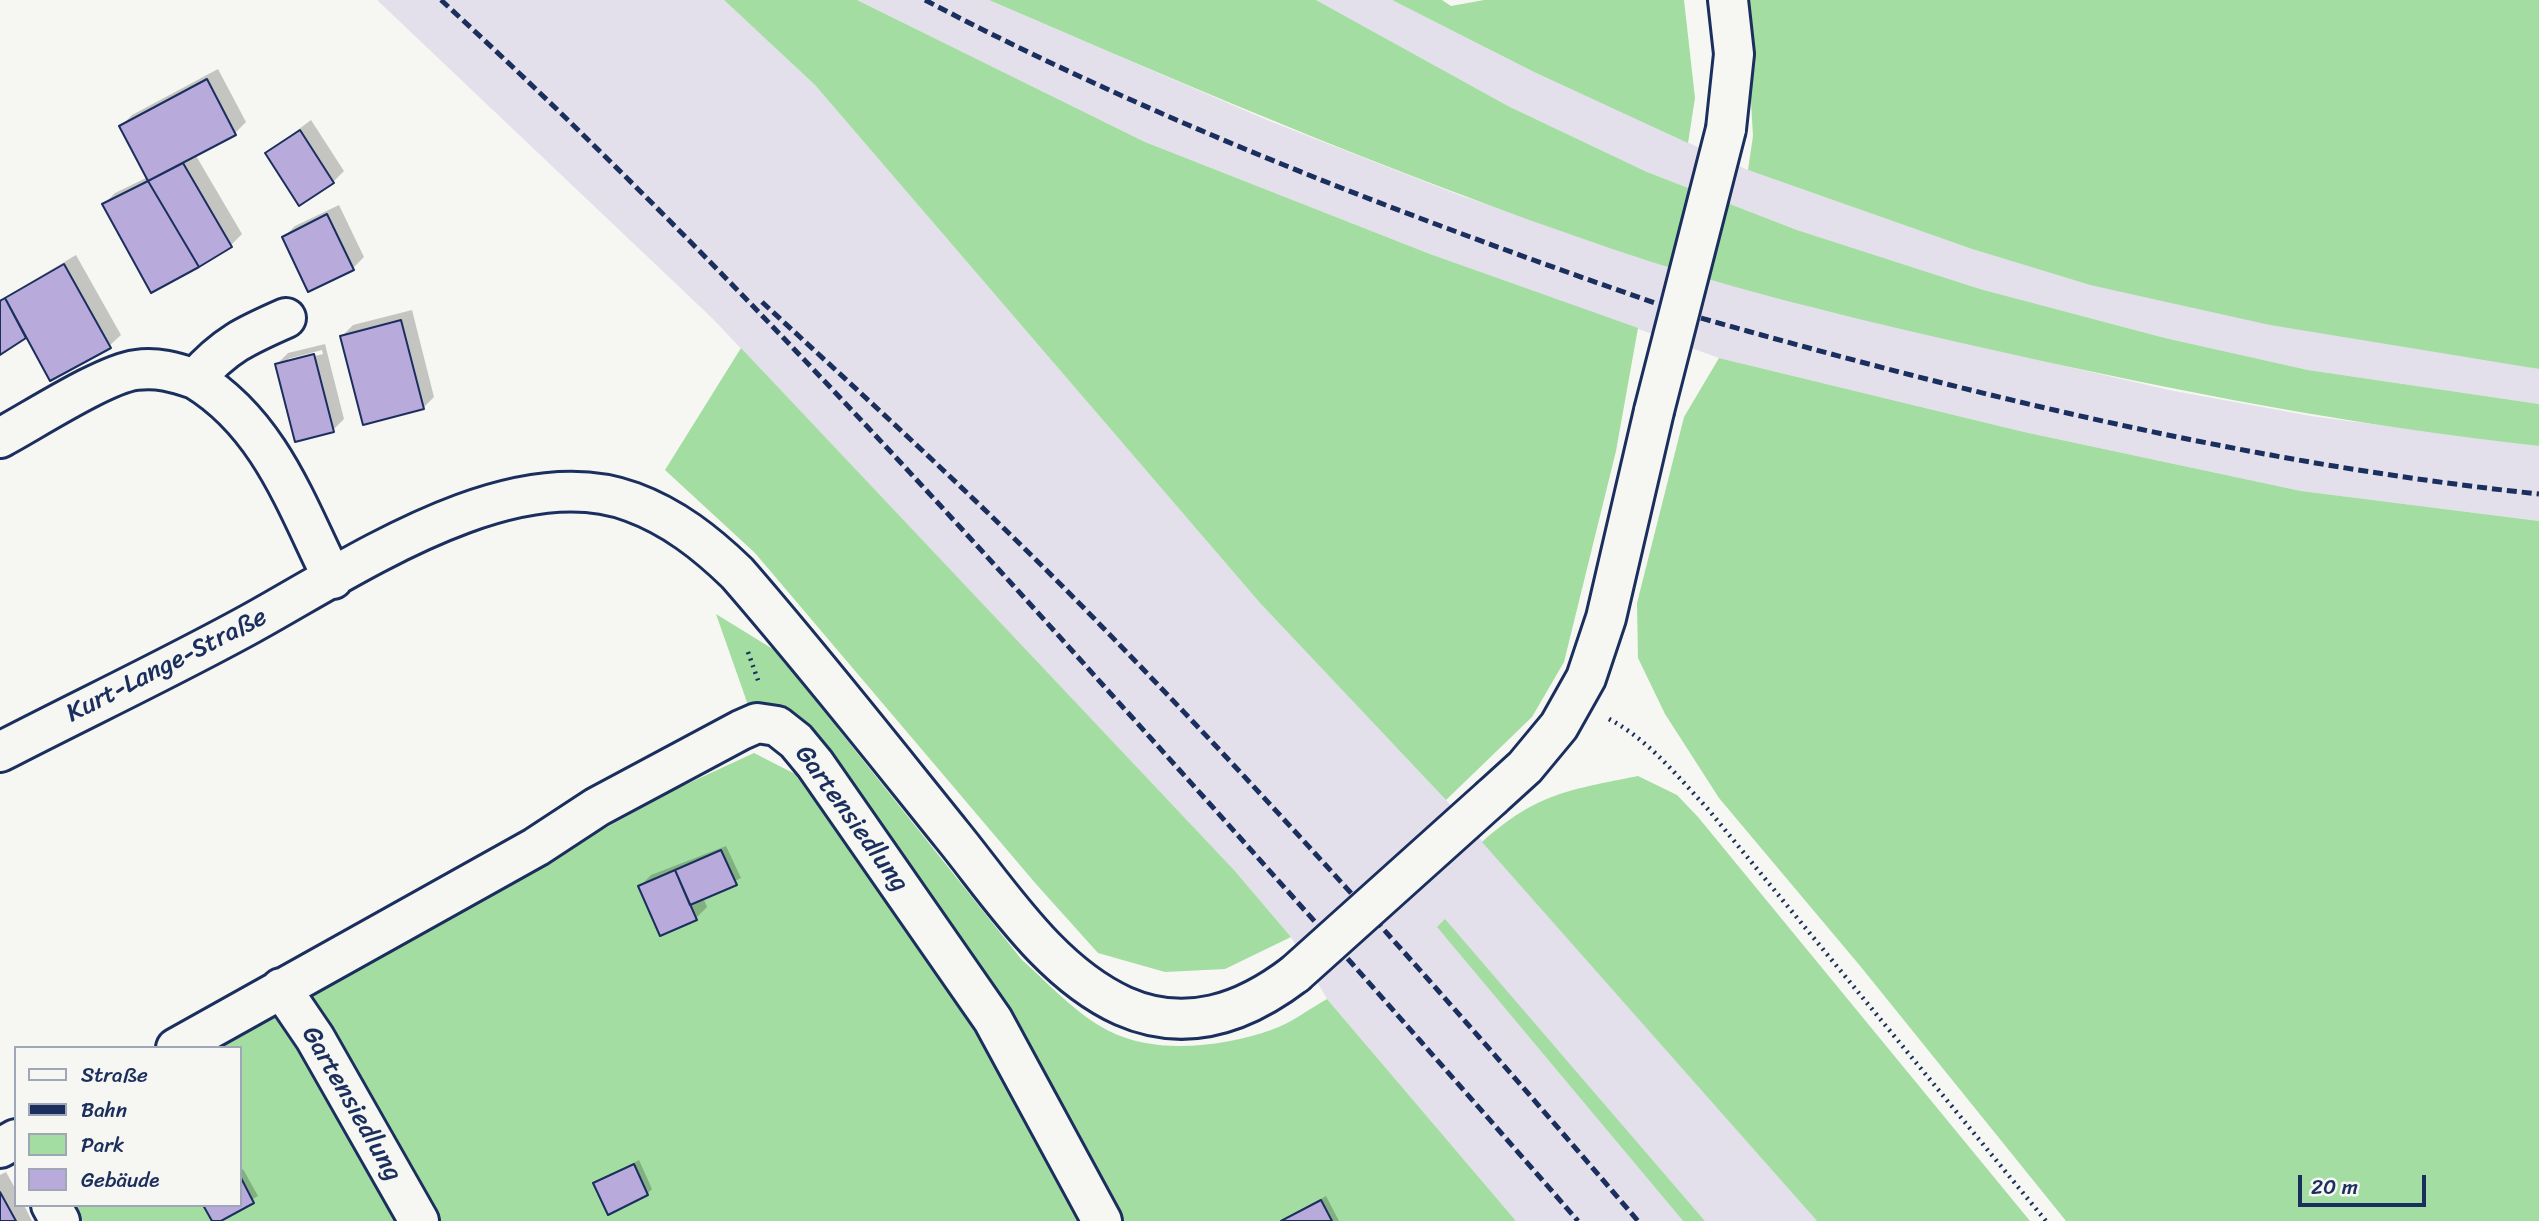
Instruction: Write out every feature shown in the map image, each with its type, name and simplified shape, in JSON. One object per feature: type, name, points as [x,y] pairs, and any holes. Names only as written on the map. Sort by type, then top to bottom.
[{"type":"street","name":"Kurt-Lange-Straße","points":[[0,752],[467,511],[537,494],[602,496],[630,501],[657,513],[710,547],[758,597],[1024,924],[1078,977],[1104,995],[1145,1013],[1197,1017],[1228,1013],[1255,1003],[1295,974],[1492,797],[1542,748],[1575,700],[1591,665],[1606,618],[1654,411],[1726,129],[1734,54],[1728,0]]},
{"type":"street","points":[[195,379],[219,352],[245,336],[286,318]]},
{"type":"street","points":[[0,438],[112,378],[134,370],[173,371],[195,379],[217,392],[255,431],[289,485],[333,579]]},
{"type":"street","name":"Gartensiedlung","points":[[180,1046],[481,878],[597,807],[721,738],[757,723],[777,726],[796,741],[822,774],[993,1020],[1102,1221]]},
{"type":"street","name":"Gartensiedlung","points":[[281,988],[315,1038],[419,1221]]},
{"type":"path","points":[[1575,700],[1636,735],[1707,808],[2046,1221]]},
{"type":"shaded area","points":[[377,0],[724,0],[815,85],[1260,603],[1446,800],[1817,1221],[1705,1221],[1445,920],[1438,928],[1683,1221],[1516,1221],[1327,999],[1291,937],[1234,870],[712,318]]},
{"type":"shaded area","points":[[857,0],[989,0],[1267,120],[1459,195],[1658,263],[1818,309],[2169,390],[2311,416],[2539,446],[2539,521],[2301,491],[2024,432],[1719,358],[1430,254],[1145,142]]},
{"type":"shaded area","points":[[1316,0],[1392,0],[1534,72],[1748,170],[1972,249],[2090,285],[2539,369],[2539,404],[2308,370],[2165,338],[1980,289],[1797,230],[1647,172],[1508,106]]},
{"type":"green space","points":[[724,0],[857,0],[1145,142],[1430,254],[1638,328],[1616,451],[1564,662],[1532,717],[1446,800],[1260,603],[815,85]]},
{"type":"green space","points":[[989,0],[1316,0],[1508,106],[1647,172],[1797,230],[1980,289],[2165,338],[2308,370],[2539,404],[2539,446],[2336,418],[2135,381],[1871,322],[1698,276],[1570,234],[1403,172]]},
{"type":"green space","points":[[1392,0],[1442,0],[1451,6],[1484,0],[1684,0],[1695,98],[1688,143],[1534,72]]},
{"type":"green space","points":[[1745,0],[2539,0],[2539,369],[2270,325],[2090,285],[1972,249],[1748,170],[1753,136]]},
{"type":"green space","points":[[741,348],[1234,870],[1291,937],[1225,969],[1165,972],[1098,953],[1036,884],[755,553],[665,470]]},
{"type":"green space","points":[[1719,358],[2024,432],[2301,491],[2539,521],[2539,1221],[2066,1221],[1861,967],[1719,798],[1665,714],[1638,658],[1637,603],[1684,417]]},
{"type":"green space","points":[[716,614],[776,651],[1022,960],[1086,1017],[1127,1039],[1168,1046],[1189,1046],[1232,1041],[1271,1030],[1327,999],[1516,1221],[83,1221],[75,1207],[242,1207],[242,1046],[211,1046],[676,789],[754,753],[795,774],[983,1034],[1107,1192],[793,724],[748,705]]},
{"type":"green space","points":[[1638,776],[1677,795],[1698,817],[2030,1221],[1817,1221],[1482,842],[1537,803],[1573,790]]},
{"type":"green space","points":[[1445,919],[1705,1221],[1683,1221],[1437,927]]},
{"type":"building","points":[[207,79],[236,135],[148,181],[119,126]]},
{"type":"building","points":[[300,130],[334,183],[299,206],[265,153]]},
{"type":"building","points":[[183,163],[232,247],[199,267],[148,181]]},
{"type":"building","points":[[148,181],[199,267],[151,293],[102,204]]},
{"type":"building","points":[[327,214],[354,270],[308,292],[282,237]]},
{"type":"building","points":[[64,264],[111,348],[50,381],[5,298]]},
{"type":"building","points":[[5,298],[26,338],[0,355],[0,301]]},
{"type":"building","points":[[401,320],[424,409],[363,425],[340,336]]},
{"type":"building","points":[[314,354],[334,432],[295,442],[275,364]]},
{"type":"building","points":[[721,850],[737,885],[690,905],[675,870]]},
{"type":"building","points":[[675,870],[697,920],[660,936],[638,886]]},
{"type":"building","points":[[634,1164],[648,1195],[608,1215],[593,1183]]},
{"type":"building","points":[[242,1180],[254,1203],[221,1221],[212,1221],[204,1207],[242,1207]]},
{"type":"building","points":[[0,1192],[16,1221],[0,1221]]},
{"type":"building","points":[[1321,1200],[1332,1221],[1281,1221]]},
{"type":"railway","points":[[441,0],[615,167],[867,426],[1229,825],[1578,1221]]},
{"type":"railway","points":[[925,0],[1103,87],[1284,165],[1468,236],[1655,303]]},
{"type":"railway","points":[[762,302],[1000,525],[1150,676],[1363,906],[1638,1221]]},
{"type":"railway","points":[[1701,318],[1908,374],[2116,424],[2326,465],[2539,494]]}]
